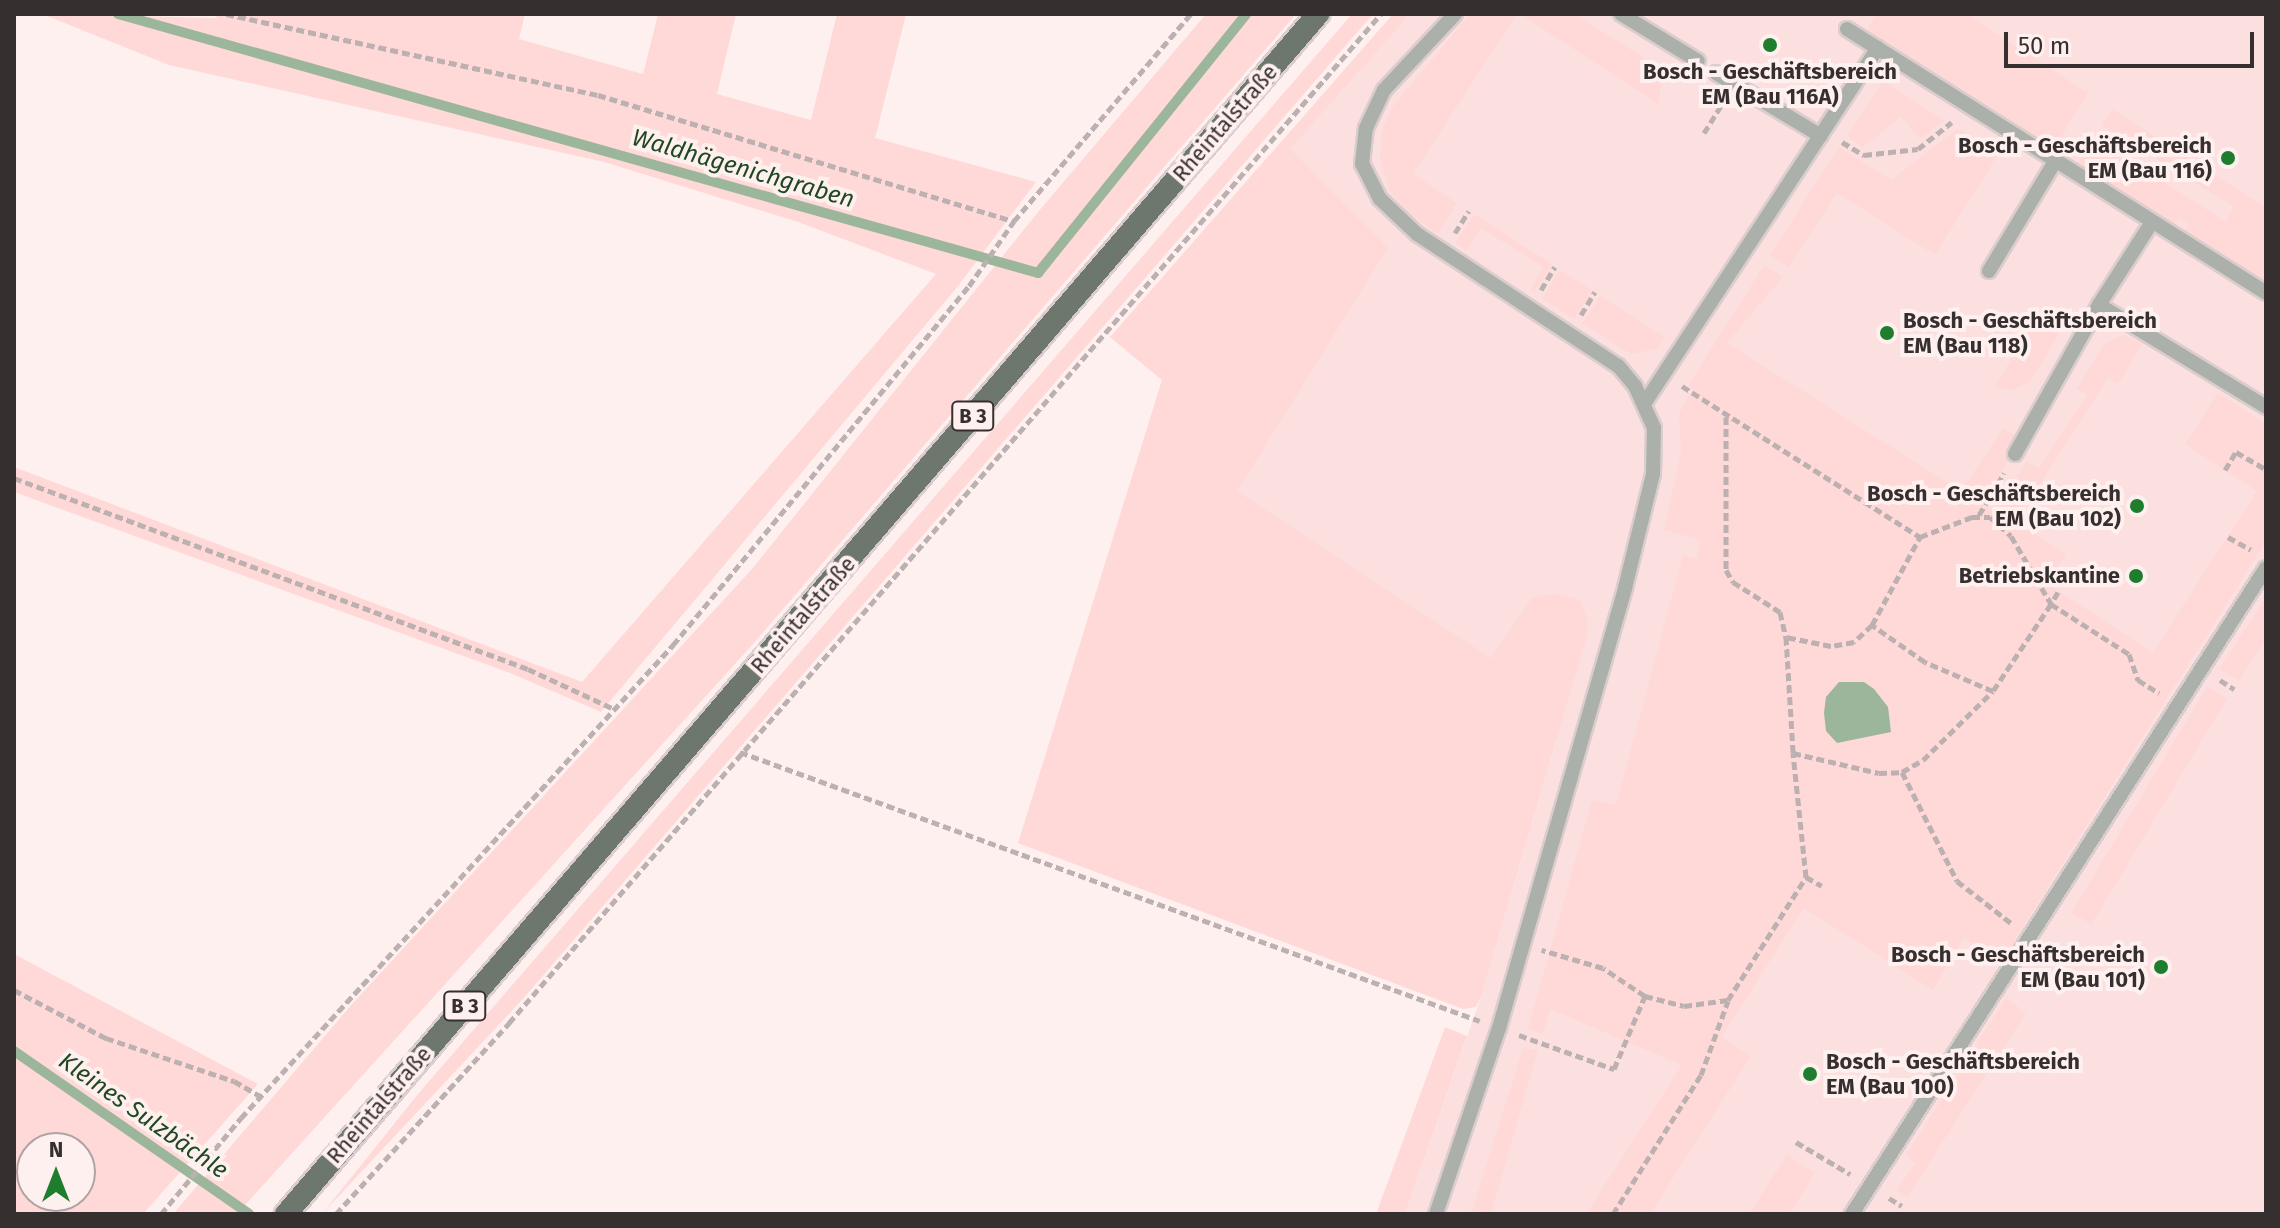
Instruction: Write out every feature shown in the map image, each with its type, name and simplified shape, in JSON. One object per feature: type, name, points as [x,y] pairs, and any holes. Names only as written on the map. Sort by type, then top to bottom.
[{"type":"main road","name":"Rheintalstraße","points":[[286,1214],[1318,14]]},
{"type":"lane","points":[[1436,1214],[1524,944],[1653,474],[1654,428],[1644,404],[1618,366],[1417,234],[1380,199],[1362,164],[1366,128],[1384,90],[1455,14]]},
{"type":"lane","points":[[1621,14],[1698,61]]},
{"type":"lane","points":[[1847,29],[2266,293]]},
{"type":"lane","points":[[1644,404],[1878,48]]},
{"type":"lane","points":[[1716,73],[1822,134]]},
{"type":"lane","points":[[1989,271],[2056,160]]},
{"type":"lane","points":[[2015,454],[2099,305],[2152,222]]},
{"type":"lane","points":[[2099,305],[2266,407]]},
{"type":"lane","points":[[1852,1214],[2266,568]]},
{"type":"path","points":[[226,14],[598,95],[1014,221]]},
{"type":"path","points":[[161,1214],[241,1118],[263,1098],[614,709],[969,286],[1014,221],[1191,14]]},
{"type":"path","points":[[336,1214],[509,1023],[740,752],[1381,14]]},
{"type":"path","points":[[1704,133],[1735,84]]},
{"type":"path","points":[[1822,134],[1864,155],[1918,149],[1972,107]]},
{"type":"path","points":[[1664,374],[1726,417],[1920,537]]},
{"type":"path","points":[[1613,1214],[1701,1075],[1728,1000],[1806,877],[1793,753],[1786,637],[1780,612],[1733,582],[1726,570],[1726,417]]},
{"type":"path","points":[[2225,470],[2236,452],[2266,469]]},
{"type":"path","points":[[1979,515],[2015,454]]},
{"type":"path","points":[[14,478],[528,669],[614,709]]},
{"type":"path","points":[[1786,637],[1831,646],[1854,642],[1872,625],[1920,537],[1979,515],[1990,517],[2011,536],[2051,604],[2129,654],[2138,680],[2179,705]]},
{"type":"path","points":[[2228,537],[2253,552]]},
{"type":"path","points":[[1793,753],[1879,773],[1902,772],[1923,760],[1993,691],[2058,592]]},
{"type":"path","points":[[1872,625],[1925,662],[1993,691]]},
{"type":"path","points":[[740,752],[1499,1028]]},
{"type":"path","points":[[1902,772],[1957,881],[2031,937]]},
{"type":"path","points":[[1806,877],[1822,886]]},
{"type":"path","points":[[1524,944],[1603,968],[1645,996],[1684,1006],[1728,1000]]},
{"type":"path","points":[[14,990],[106,1038],[234,1081],[263,1098]]},
{"type":"path","points":[[1541,1043],[1614,1069],[1645,996]]},
{"type":"shaded area","points":[[42,14],[216,18],[218,14],[525,14],[519,39],[643,74],[658,14],[736,14],[717,94],[811,120],[837,14],[906,14],[875,138],[1036,182],[958,286],[601,712],[510,673],[14,492],[14,467],[582,682],[936,274],[798,222],[604,162],[169,65]]},
{"type":"shaded area","points":[[1206,14],[1296,14],[753,644],[237,1214],[173,1214],[353,1003],[752,569],[1038,212]]},
{"type":"shaded area","points":[[1352,14],[1373,14],[522,1000],[322,1214],[418,1094]]},
{"type":"shaded area","points":[[1393,14],[1410,14],[1290,149],[1388,248],[1237,491],[1491,658],[1532,598],[1554,594],[1580,600],[1588,621],[1586,639],[1481,997],[1476,1007],[1463,1009],[1018,843],[1162,380],[1110,337]]},
{"type":"shaded area","points":[[1410,14],[2266,14],[2266,1214],[1405,1214],[1481,997],[1556,742],[1138,459],[1162,380],[1110,337]]},
{"type":"shaded area","points":[[1470,14],[1517,14],[1413,174],[1457,203],[1438,234],[1409,213],[1389,190],[1380,159],[1383,128],[1393,106]]},
{"type":"shaded area","points":[[1520,14],[1575,14],[1655,65],[1663,76],[1658,104]]},
{"type":"shaded area","points":[[1876,14],[1966,14],[2088,93],[2053,150],[1865,33]]},
{"type":"shaded area","points":[[1883,81],[1944,120],[1920,139],[1901,117],[1862,148],[1847,135]]},
{"type":"shaded area","points":[[2112,109],[2266,208],[2266,290],[2182,237],[2189,224],[2179,219],[2172,230],[2075,167],[2095,137],[2101,141],[2101,152],[2113,149],[2226,222],[2233,206],[2102,125]]},
{"type":"shaded area","points":[[1957,129],[1999,153],[1935,255],[1837,193],[1789,267],[1770,255],[1839,147],[1891,180]]},
{"type":"shaded area","points":[[1474,214],[1552,264],[1534,293],[1530,290],[1543,267],[1481,228],[1467,250],[1455,243]]},
{"type":"shaded area","points":[[1764,265],[1783,277],[1727,343],[1961,491],[2003,428],[2014,435],[2014,451],[1982,504],[1995,512],[2027,462],[2039,468],[2087,395],[2077,389],[2103,345],[2123,335],[2143,343],[2118,384],[2108,378],[2016,521],[2066,554],[2047,584],[2153,652],[2257,491],[2185,444],[2218,393],[2266,423],[2266,541],[2002,960],[1964,938],[1933,990],[1804,908],[1721,1037],[1751,1056],[1650,1214],[1586,1214],[1682,1065],[1550,1009],[1543,1034],[1528,1029],[1592,800],[1616,805],[1683,555],[1696,558],[1701,540],[1664,530],[1681,452],[1679,414],[1692,389],[1688,386]]},
{"type":"shaded area","points":[[1560,270],[1592,290],[1574,319],[1542,299]]},
{"type":"shaded area","points":[[1600,296],[1665,337],[1656,349],[1631,354],[1582,323]]},
{"type":"shaded area","points":[[2036,319],[2059,334],[2030,382],[2011,390],[1994,387]]},
{"type":"shaded area","points":[[2266,597],[2266,639],[2239,681],[2219,669]]},
{"type":"shaded area","points":[[1839,682],[1864,682],[1874,689],[1888,707],[1891,732],[1837,743],[1826,731],[1824,713],[1826,697]]},
{"type":"shaded area","points":[[2207,687],[2227,699],[2091,924],[2072,912]]},
{"type":"shaded area","points":[[14,954],[258,1084],[143,1214],[14,1214]]},
{"type":"shaded area","points":[[2006,998],[2026,1013],[1907,1197],[1897,1190],[1915,1163],[1906,1155]]},
{"type":"shaded area","points":[[1445,1027],[1467,1036],[1405,1214],[1376,1214]]},
{"type":"shaded area","points":[[1523,1048],[1538,1050],[1491,1214],[1471,1214]]},
{"type":"shaded area","points":[[1787,1155],[1815,1173],[1789,1214],[1749,1214]]},
{"type":"waterway","name":"Waldhägenichgraben","points":[[118,14],[1038,273],[1246,14]]},
{"type":"waterway","name":"Kleines Sulzbächle","points":[[14,1051],[249,1214]]},
{"type":"place","name":"Bosch - Geschäftsbereich EM (Bau 116A)","points":[[1770,45]]},
{"type":"place","name":"Bosch - Geschäftsbereich EM (Bau 116)","points":[[2228,158]]},
{"type":"place","name":"Bosch - Geschäftsbereich EM (Bau 118)","points":[[1887,333]]},
{"type":"place","name":"Bosch - Geschäftsbereich EM (Bau 102)","points":[[2137,506]]},
{"type":"place","name":"Betriebskantine","points":[[2136,576]]},
{"type":"place","name":"Bosch - Geschäftsbereich EM (Bau 101)","points":[[2161,967]]},
{"type":"place","name":"Bosch - Geschäftsbereich EM (Bau 100)","points":[[1810,1074]]}]
